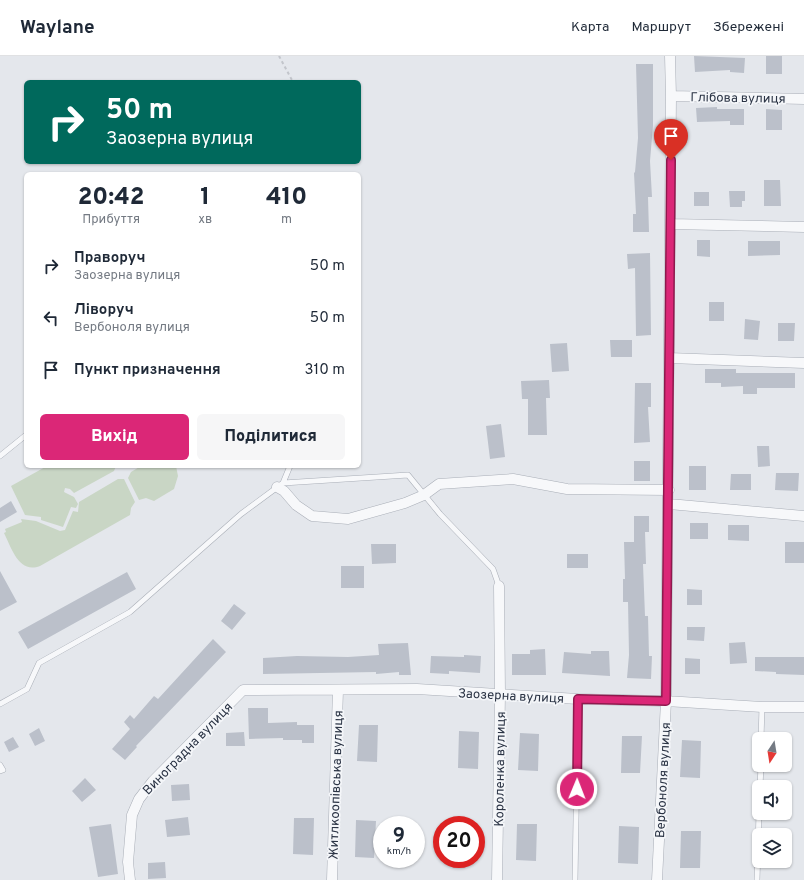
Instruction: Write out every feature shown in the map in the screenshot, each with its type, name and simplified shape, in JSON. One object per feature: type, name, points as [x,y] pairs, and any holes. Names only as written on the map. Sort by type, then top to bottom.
[{"type":"street","name":"Вербоноля вулиця","points":[[657,880],[666,701],[672,96],[670,56]]},
{"type":"street","name":"Глібова вулиця","points":[[672,96],[804,98]]},
{"type":"street","points":[[671,224],[804,227]]},
{"type":"street","points":[[669,358],[804,363]]},
{"type":"street","points":[[280,485],[296,505],[312,516],[348,519],[405,504],[424,495],[440,484],[513,479],[567,489],[669,490]]},
{"type":"street","points":[[669,504],[804,516]]},
{"type":"street","name":"Короленка вулиця","points":[[497,880],[500,694],[499,586]]},
{"type":"street","name":"Заозерна вулиця","points":[[243,690],[417,689],[578,699],[666,701],[762,707],[804,707]]},
{"type":"street","name":"Виноградна вулиця","points":[[130,880],[128,862],[132,815],[139,799],[153,781],[243,690]]},
{"type":"street","name":"Житлкоопівська вулиця","points":[[332,880],[338,690]]},
{"type":"lane","points":[[0,456],[24,437]]},
{"type":"lane","points":[[0,704],[27,689],[39,663],[130,612],[241,514],[280,485],[289,468]]},
{"type":"lane","points":[[280,485],[408,475],[440,514],[493,569],[499,586]]},
{"type":"lane","points":[[575,880],[578,699]]},
{"type":"lane","points":[[761,732],[762,707]]},
{"type":"lane","points":[[0,765],[3,770],[0,771]]},
{"type":"lane","points":[[757,880],[759,820]]},
{"type":"path","points":[[279,56],[292,80]]},
{"type":"green space","points":[[43,468],[115,468],[114,471],[74,493],[70,489],[65,488],[64,492],[74,497],[78,504],[76,508],[71,507],[63,527],[41,520],[41,517],[25,515],[11,486]]},
{"type":"green space","points":[[138,468],[176,468],[178,476],[174,489],[154,501],[146,498],[139,500],[128,478],[131,472]]},
{"type":"green space","points":[[118,479],[124,479],[135,502],[131,508],[130,515],[40,566],[33,568],[27,566],[21,563],[13,553],[4,533],[6,532],[5,529],[22,522],[21,519],[36,521],[60,531],[65,530],[73,511],[78,512],[79,502]]},
{"type":"building","points":[[694,56],[745,58],[744,73],[730,72],[730,70],[695,72]]},
{"type":"building","points":[[766,56],[782,56],[782,74],[766,74]]},
{"type":"building","points":[[636,64],[653,64],[653,125],[650,161],[652,197],[648,197],[649,232],[633,232],[633,214],[636,214],[634,173],[638,138]]},
{"type":"building","points":[[717,107],[717,109],[744,109],[744,125],[730,125],[730,121],[697,122],[696,108]]},
{"type":"building","points":[[766,109],[782,110],[782,130],[766,130]]},
{"type":"building","points":[[764,180],[780,180],[781,206],[764,206]]},
{"type":"building","points":[[729,191],[745,191],[745,201],[742,201],[742,207],[730,207]]},
{"type":"building","points":[[694,192],[709,192],[709,206],[694,206]]},
{"type":"building","points":[[697,240],[710,240],[710,257],[697,256]]},
{"type":"building","points":[[748,241],[780,241],[780,255],[748,256]]},
{"type":"building","points":[[650,253],[651,335],[636,336],[635,268],[628,269],[627,254]]},
{"type":"building","points":[[709,302],[724,302],[724,321],[709,321]]},
{"type":"building","points":[[745,319],[760,321],[758,340],[744,339]]},
{"type":"building","points":[[778,323],[795,323],[794,341],[778,341]]},
{"type":"building","points":[[610,340],[632,340],[632,357],[611,357]]},
{"type":"building","points":[[567,343],[569,371],[552,372],[550,344]]},
{"type":"building","points":[[705,369],[736,369],[736,373],[795,373],[795,388],[757,388],[757,394],[743,394],[743,386],[721,387],[721,383],[705,383]]},
{"type":"building","points":[[549,380],[550,398],[546,398],[547,435],[528,435],[528,399],[522,399],[521,381]]},
{"type":"building","points":[[635,383],[651,383],[651,407],[648,407],[650,442],[634,443]]},
{"type":"building","points":[[501,424],[505,457],[490,459],[486,426]]},
{"type":"building","points":[[757,446],[769,446],[770,466],[758,467]]},
{"type":"building","points":[[634,461],[650,461],[650,481],[634,481]]},
{"type":"building","points":[[689,466],[706,466],[706,490],[689,490]]},
{"type":"building","points":[[776,473],[799,473],[798,491],[775,490]]},
{"type":"building","points":[[731,474],[751,474],[751,490],[730,490]]},
{"type":"building","points":[[11,501],[17,512],[0,522],[0,508]]},
{"type":"building","points":[[634,516],[649,516],[649,532],[645,532],[646,564],[643,564],[645,616],[648,616],[649,656],[652,656],[651,679],[627,678],[629,655],[628,602],[623,602],[623,579],[625,579],[624,542],[634,542]]},
{"type":"building","points":[[690,523],[708,523],[708,539],[690,539]]},
{"type":"building","points":[[728,525],[749,525],[749,541],[728,540]]},
{"type":"building","points":[[785,542],[804,542],[804,563],[785,563]]},
{"type":"building","points":[[371,544],[396,544],[396,563],[372,564]]},
{"type":"building","points":[[567,554],[588,554],[588,568],[567,568]]},
{"type":"building","points":[[341,566],[364,566],[364,588],[341,588]]},
{"type":"building","points":[[0,571],[17,602],[0,611]]},
{"type":"building","points":[[127,572],[136,589],[28,649],[18,632]]},
{"type":"building","points":[[687,589],[702,590],[702,605],[687,605]]},
{"type":"building","points":[[234,604],[246,613],[232,630],[221,621]]},
{"type":"building","points":[[687,627],[705,627],[704,641],[687,640]]},
{"type":"building","points":[[213,639],[226,652],[136,746],[137,747],[125,760],[112,749],[130,729],[124,722],[130,715],[134,719],[154,696],[158,699]]},
{"type":"building","points":[[745,642],[747,663],[730,664],[729,643]]},
{"type":"building","points":[[408,643],[411,675],[399,675],[399,672],[376,674],[376,672],[263,674],[263,658],[379,655],[378,644]]},
{"type":"building","points":[[545,649],[546,675],[512,675],[512,654],[530,654],[530,650]]},
{"type":"building","points":[[591,651],[609,651],[610,676],[562,673],[564,652],[591,654]]},
{"type":"building","points":[[464,655],[481,656],[480,673],[449,671],[449,674],[430,673],[431,656],[464,657]]},
{"type":"building","points":[[755,657],[804,657],[804,675],[776,674],[776,672],[755,671]]},
{"type":"building","points":[[685,658],[700,659],[700,674],[685,674]]},
{"type":"building","points":[[248,708],[268,708],[268,723],[297,722],[297,725],[314,725],[314,743],[302,743],[302,740],[283,740],[283,738],[249,739]]},
{"type":"building","points":[[359,725],[378,725],[377,762],[357,761]]},
{"type":"building","points":[[39,728],[45,741],[35,746],[29,734]]},
{"type":"building","points":[[459,731],[479,732],[478,769],[458,768]]},
{"type":"building","points":[[244,732],[245,746],[226,746],[226,733]]},
{"type":"building","points":[[520,733],[539,734],[538,771],[518,770]]},
{"type":"building","points":[[622,736],[642,736],[640,773],[621,773]]},
{"type":"building","points":[[13,737],[19,747],[9,752],[4,742]]},
{"type":"building","points":[[682,740],[701,741],[700,778],[680,777]]},
{"type":"building","points":[[85,778],[96,790],[82,802],[72,791]]},
{"type":"building","points":[[189,784],[190,800],[172,801],[171,785]]},
{"type":"building","points":[[188,817],[190,835],[167,837],[165,820]]},
{"type":"building","points":[[294,818],[314,818],[313,855],[293,854]]},
{"type":"building","points":[[356,820],[373,821],[373,858],[355,857]]},
{"type":"building","points":[[111,824],[118,874],[98,877],[89,827]]},
{"type":"building","points":[[517,824],[537,824],[536,861],[516,860]]},
{"type":"building","points":[[619,826],[639,827],[638,864],[618,863]]},
{"type":"building","points":[[681,831],[701,831],[700,868],[680,868]]},
{"type":"building","points":[[165,862],[166,878],[148,879],[148,863]]},
{"type":"route","points":[[577,789],[578,699],[666,701],[671,160]]}]
